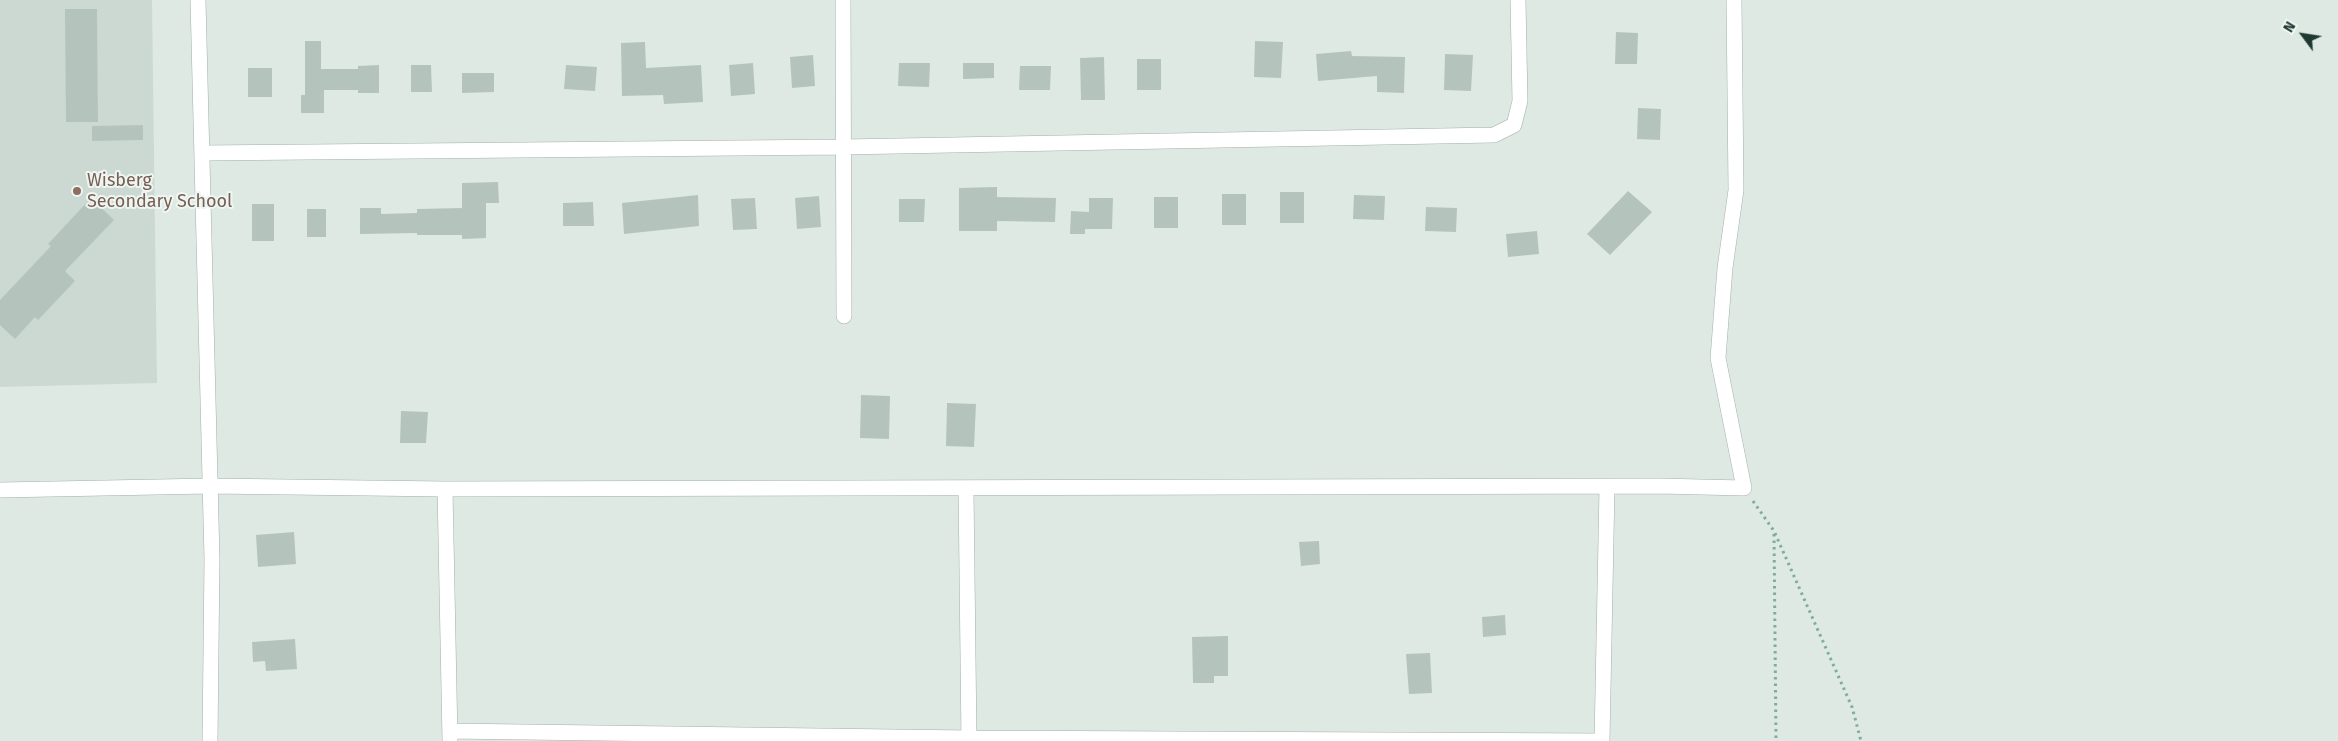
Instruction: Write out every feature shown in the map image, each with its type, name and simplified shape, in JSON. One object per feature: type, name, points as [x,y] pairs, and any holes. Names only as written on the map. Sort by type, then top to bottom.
[{"type":"street","points":[[198,0],[212,559],[210,741]]},
{"type":"street","points":[[843,0],[844,316]]},
{"type":"street","points":[[202,153],[844,147],[1494,134],[1514,125],[1520,100],[1518,0]]},
{"type":"street","points":[[0,490],[210,486],[445,489],[1607,486],[1744,488],[1718,358],[1725,268],[1736,190],[1734,0]]},
{"type":"street","points":[[445,489],[450,736],[1602,741],[1607,486]]},
{"type":"street","points":[[966,488],[969,739]]},
{"type":"path","points":[[1744,488],[1774,531],[1852,707],[1861,741]]},
{"type":"path","points":[[1774,531],[1776,741]]},
{"type":"shaded area","name":"Wisberg Secondary School","points":[[0,0],[152,0],[157,383],[0,387]]},
{"type":"building","points":[[65,9],[97,9],[98,122],[66,122]]},
{"type":"building","points":[[1616,32],[1638,33],[1637,64],[1615,64]]},
{"type":"building","points":[[305,41],[321,41],[321,69],[358,69],[358,66],[379,65],[379,93],[358,93],[358,90],[324,90],[324,113],[301,113],[301,95],[305,95]]},
{"type":"building","points":[[1255,41],[1283,42],[1281,78],[1254,77]]},
{"type":"building","points":[[645,42],[646,68],[701,65],[703,102],[664,104],[663,95],[622,96],[621,43]]},
{"type":"building","points":[[1351,51],[1352,56],[1405,57],[1404,93],[1377,92],[1377,76],[1318,81],[1316,54]]},
{"type":"building","points":[[1445,54],[1473,55],[1471,91],[1444,90]]},
{"type":"building","points":[[813,55],[815,86],[792,88],[790,57]]},
{"type":"building","points":[[1104,57],[1105,100],[1081,100],[1080,58]]},
{"type":"building","points":[[1137,59],[1161,59],[1161,90],[1137,90]]},
{"type":"building","points":[[753,63],[755,94],[731,96],[729,65]]},
{"type":"building","points":[[899,63],[930,63],[929,87],[898,86]]},
{"type":"building","points":[[963,63],[994,63],[994,78],[963,79]]},
{"type":"building","points":[[411,65],[431,65],[432,92],[411,92]]},
{"type":"building","points":[[566,65],[597,67],[595,91],[564,89]]},
{"type":"building","points":[[1020,66],[1051,66],[1050,90],[1019,90]]},
{"type":"building","points":[[248,68],[272,68],[272,97],[248,97]]},
{"type":"building","points":[[462,73],[494,73],[494,92],[462,93]]},
{"type":"building","points":[[1638,108],[1661,109],[1660,140],[1637,139]]},
{"type":"building","points":[[143,125],[143,140],[92,141],[92,126]]},
{"type":"building","points":[[498,182],[499,203],[486,203],[486,238],[462,239],[462,235],[417,235],[417,233],[360,234],[360,208],[381,208],[381,214],[417,213],[417,209],[462,208],[462,183]]},
{"type":"building","points":[[997,187],[997,197],[1056,198],[1055,222],[997,221],[997,231],[959,231],[959,188]]},
{"type":"building","points":[[1628,191],[1652,212],[1610,255],[1587,234]]},
{"type":"building","points":[[1280,192],[1304,192],[1304,223],[1280,223]]},
{"type":"building","points":[[1222,194],[1246,194],[1246,225],[1222,225]]},
{"type":"building","points":[[698,195],[699,226],[624,234],[622,203]]},
{"type":"building","points":[[1354,195],[1385,196],[1384,220],[1353,219]]},
{"type":"building","points":[[819,196],[821,227],[797,229],[795,198]]},
{"type":"building","points":[[1154,197],[1178,197],[1178,228],[1154,228]]},
{"type":"building","points":[[91,198],[114,220],[65,271],[75,281],[38,320],[35,317],[15,339],[0,325],[0,300],[51,246],[48,244]]},
{"type":"building","points":[[755,198],[757,229],[733,230],[731,199]]},
{"type":"building","points":[[1089,198],[1113,198],[1112,229],[1085,229],[1085,234],[1070,234],[1071,211],[1089,212]]},
{"type":"building","points":[[899,199],[925,199],[924,222],[899,222]]},
{"type":"building","points":[[593,202],[594,226],[563,226],[563,203]]},
{"type":"building","points":[[252,204],[274,204],[274,241],[252,241]]},
{"type":"building","points":[[1426,207],[1457,208],[1456,232],[1425,231]]},
{"type":"building","points":[[307,209],[326,209],[326,237],[307,237]]},
{"type":"building","points":[[1537,231],[1539,254],[1508,257],[1506,234]]},
{"type":"building","points":[[861,395],[890,396],[889,439],[860,438]]},
{"type":"building","points":[[947,403],[976,404],[974,447],[946,446]]},
{"type":"building","points":[[401,411],[428,412],[426,443],[400,443]]},
{"type":"building","points":[[294,532],[296,564],[258,567],[256,535]]},
{"type":"building","points":[[1319,541],[1320,564],[1301,566],[1299,542]]},
{"type":"building","points":[[1505,615],[1506,635],[1483,637],[1482,617]]},
{"type":"building","points":[[1228,636],[1228,676],[1214,676],[1214,683],[1193,683],[1192,637]]},
{"type":"building","points":[[295,639],[297,669],[266,671],[265,661],[253,662],[252,642]]},
{"type":"building","points":[[1430,653],[1432,693],[1409,694],[1406,654]]},
{"type":"place","name":"Wisberg Secondary School","points":[[77,191]]}]
